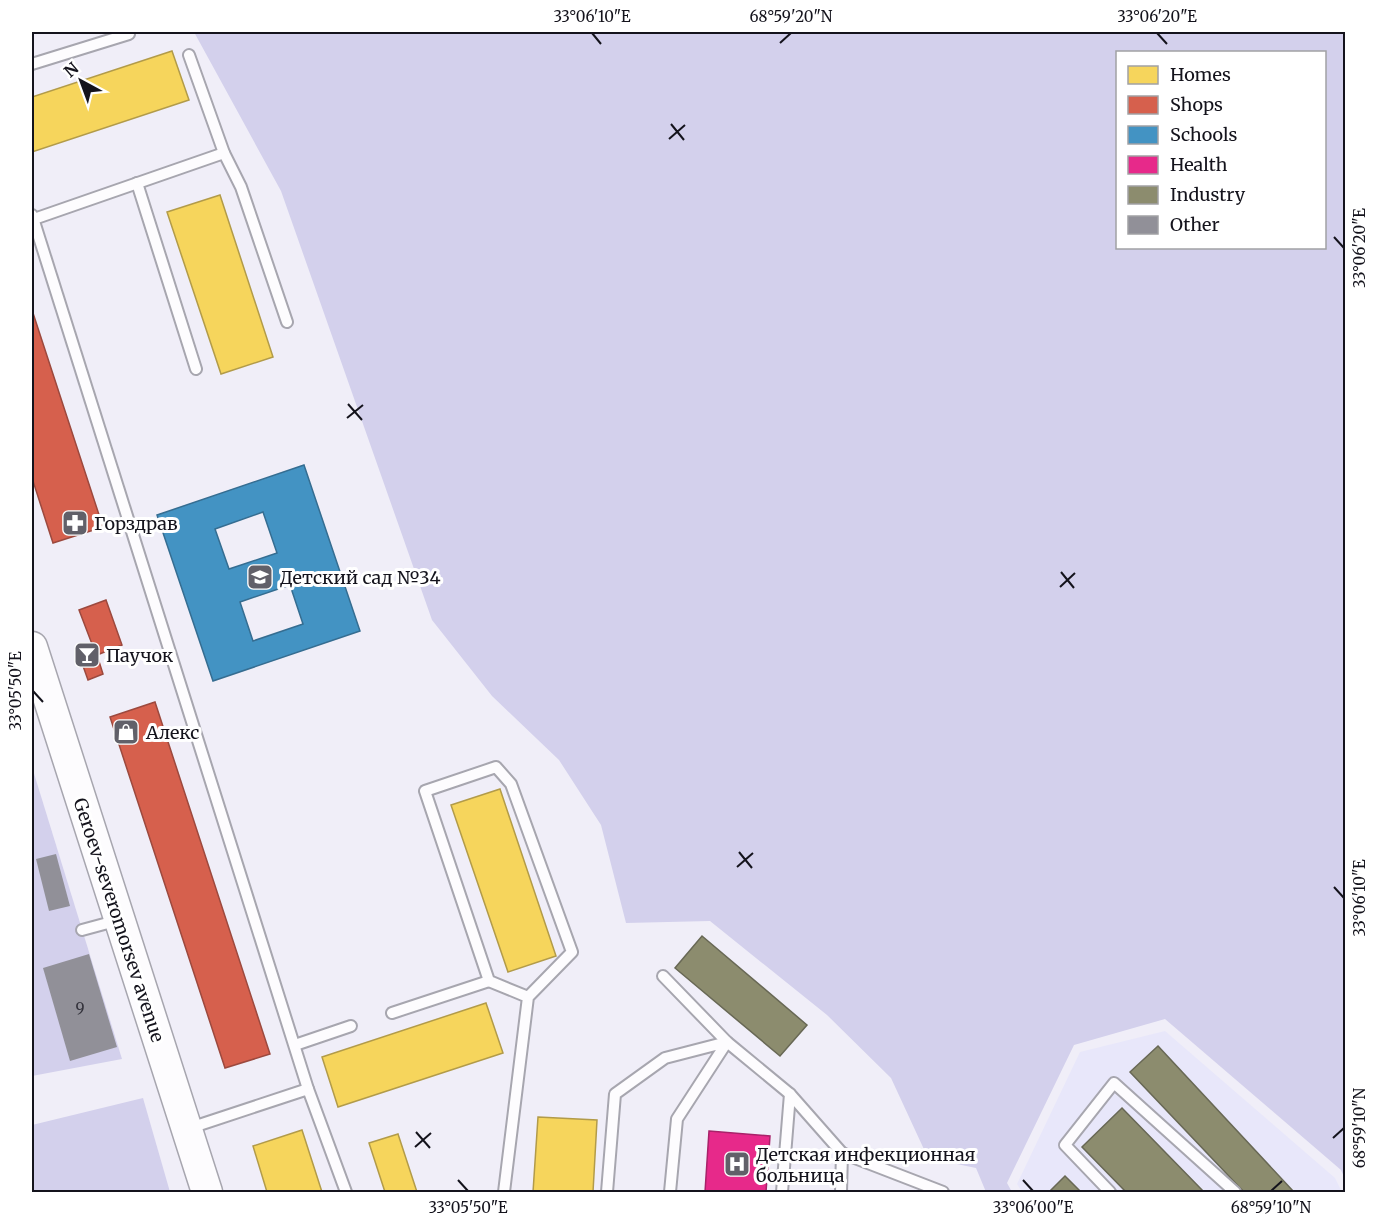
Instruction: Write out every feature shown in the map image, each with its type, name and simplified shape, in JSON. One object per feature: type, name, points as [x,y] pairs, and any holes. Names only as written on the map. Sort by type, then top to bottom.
[{"type":"street","name":"Geroev-severomorsev avenue","points":[[32,647],[207,1192]]},
{"type":"lane","points":[[32,64],[129,34],[128,32]]},
{"type":"lane","points":[[189,55],[224,153],[242,187],[287,322]]},
{"type":"lane","points":[[224,153],[33,217],[308,1089],[346,1192]]},
{"type":"lane","points":[[136,183],[196,369]]},
{"type":"lane","points":[[489,981],[425,791],[495,767],[512,784],[572,952],[528,997],[504,1192]]},
{"type":"lane","points":[[81,930],[120,920]]},
{"type":"lane","points":[[663,976],[727,1042],[790,1094],[842,1153],[943,1192]]},
{"type":"lane","points":[[392,1014],[489,981],[528,997]]},
{"type":"lane","points":[[295,1046],[351,1026]]},
{"type":"lane","points":[[607,1192],[615,1094],[665,1058],[727,1042]]},
{"type":"lane","points":[[670,1192],[676,1119],[727,1042]]},
{"type":"lane","points":[[1110,1192],[1065,1145],[1114,1083],[1235,1192]]},
{"type":"lane","points":[[187,1130],[308,1089]]},
{"type":"lane","points":[[782,1192],[790,1094]]},
{"type":"lane","points":[[841,1192],[842,1153]]},
{"type":"shaded area","points":[[194,32],[1345,32],[1345,1179],[1341,1170],[1165,1019],[1074,1045],[1007,1183],[1012,1192],[986,1192],[976,1168],[928,1158],[891,1078],[827,1015],[710,921],[626,923],[601,825],[559,760],[492,696],[432,620],[281,191]]},
{"type":"shaded area","points":[[32,767],[122,1059],[32,1076]]},
{"type":"shaded area","points":[[1165,1031],[1335,1178],[1342,1192],[1022,1192],[1017,1184],[1080,1052]]},
{"type":"shaded area","points":[[143,1098],[170,1192],[32,1192],[32,1125]]},
{"type":"building: Homes","points":[[172,51],[189,100],[32,152],[32,97]]},
{"type":"building: Homes","points":[[220,195],[273,357],[221,374],[167,212]]},
{"type":"building: Homes","points":[[500,789],[556,956],[508,972],[451,805]]},
{"type":"building: Homes","points":[[486,1003],[503,1053],[338,1107],[322,1057]]},
{"type":"building: Homes","points":[[538,1117],[597,1120],[593,1192],[533,1192]]},
{"type":"building: Homes","points":[[302,1130],[322,1192],[267,1192],[253,1146]]},
{"type":"building: Homes","points":[[398,1134],[417,1192],[385,1192],[369,1143]]},
{"type":"building: Shops","points":[[32,310],[103,527],[53,543],[32,478]]},
{"type":"building: Shops","points":[[106,600],[122,645],[97,655],[103,674],[88,680],[77,649],[92,644],[79,610]]},
{"type":"building: Shops","points":[[155,702],[270,1054],[225,1068],[110,717]]},
{"type":"building: Schools","name":"Детский сад №34","points":[[304,465],[360,631],[213,681],[157,515]],"holes":[[[263,512],[277,553],[229,569],[215,529]],[[290,585],[303,624],[253,641],[240,602]]]},
{"type":"building: Health","name":"Детская инфекционная больница","points":[[709,1131],[770,1136],[766,1192],[705,1192]]},
{"type":"building: Industry","points":[[702,936],[807,1025],[780,1056],[675,968]]},
{"type":"building: Industry","points":[[1158,1046],[1294,1192],[1244,1192],[1130,1072]]},
{"type":"building: Industry","points":[[1122,1108],[1204,1192],[1126,1192],[1082,1147]]},
{"type":"building: Industry","points":[[1065,1176],[1081,1192],[1049,1192]]},
{"type":"building: Other","points":[[56,854],[70,906],[49,911],[36,859]]},
{"type":"building: Other","points":[[89,954],[117,1047],[70,1061],[43,968]]},
{"type":"place","name":"Горздрав","points":[[75,523]]},
{"type":"place","name":"Детский сад №34","points":[[260,577]]},
{"type":"place","name":"Паучок","points":[[87,655]]},
{"type":"place","name":"Алекс","points":[[126,732]]},
{"type":"place","name":"Детская инфекционная больница","points":[[737,1164]]}]
